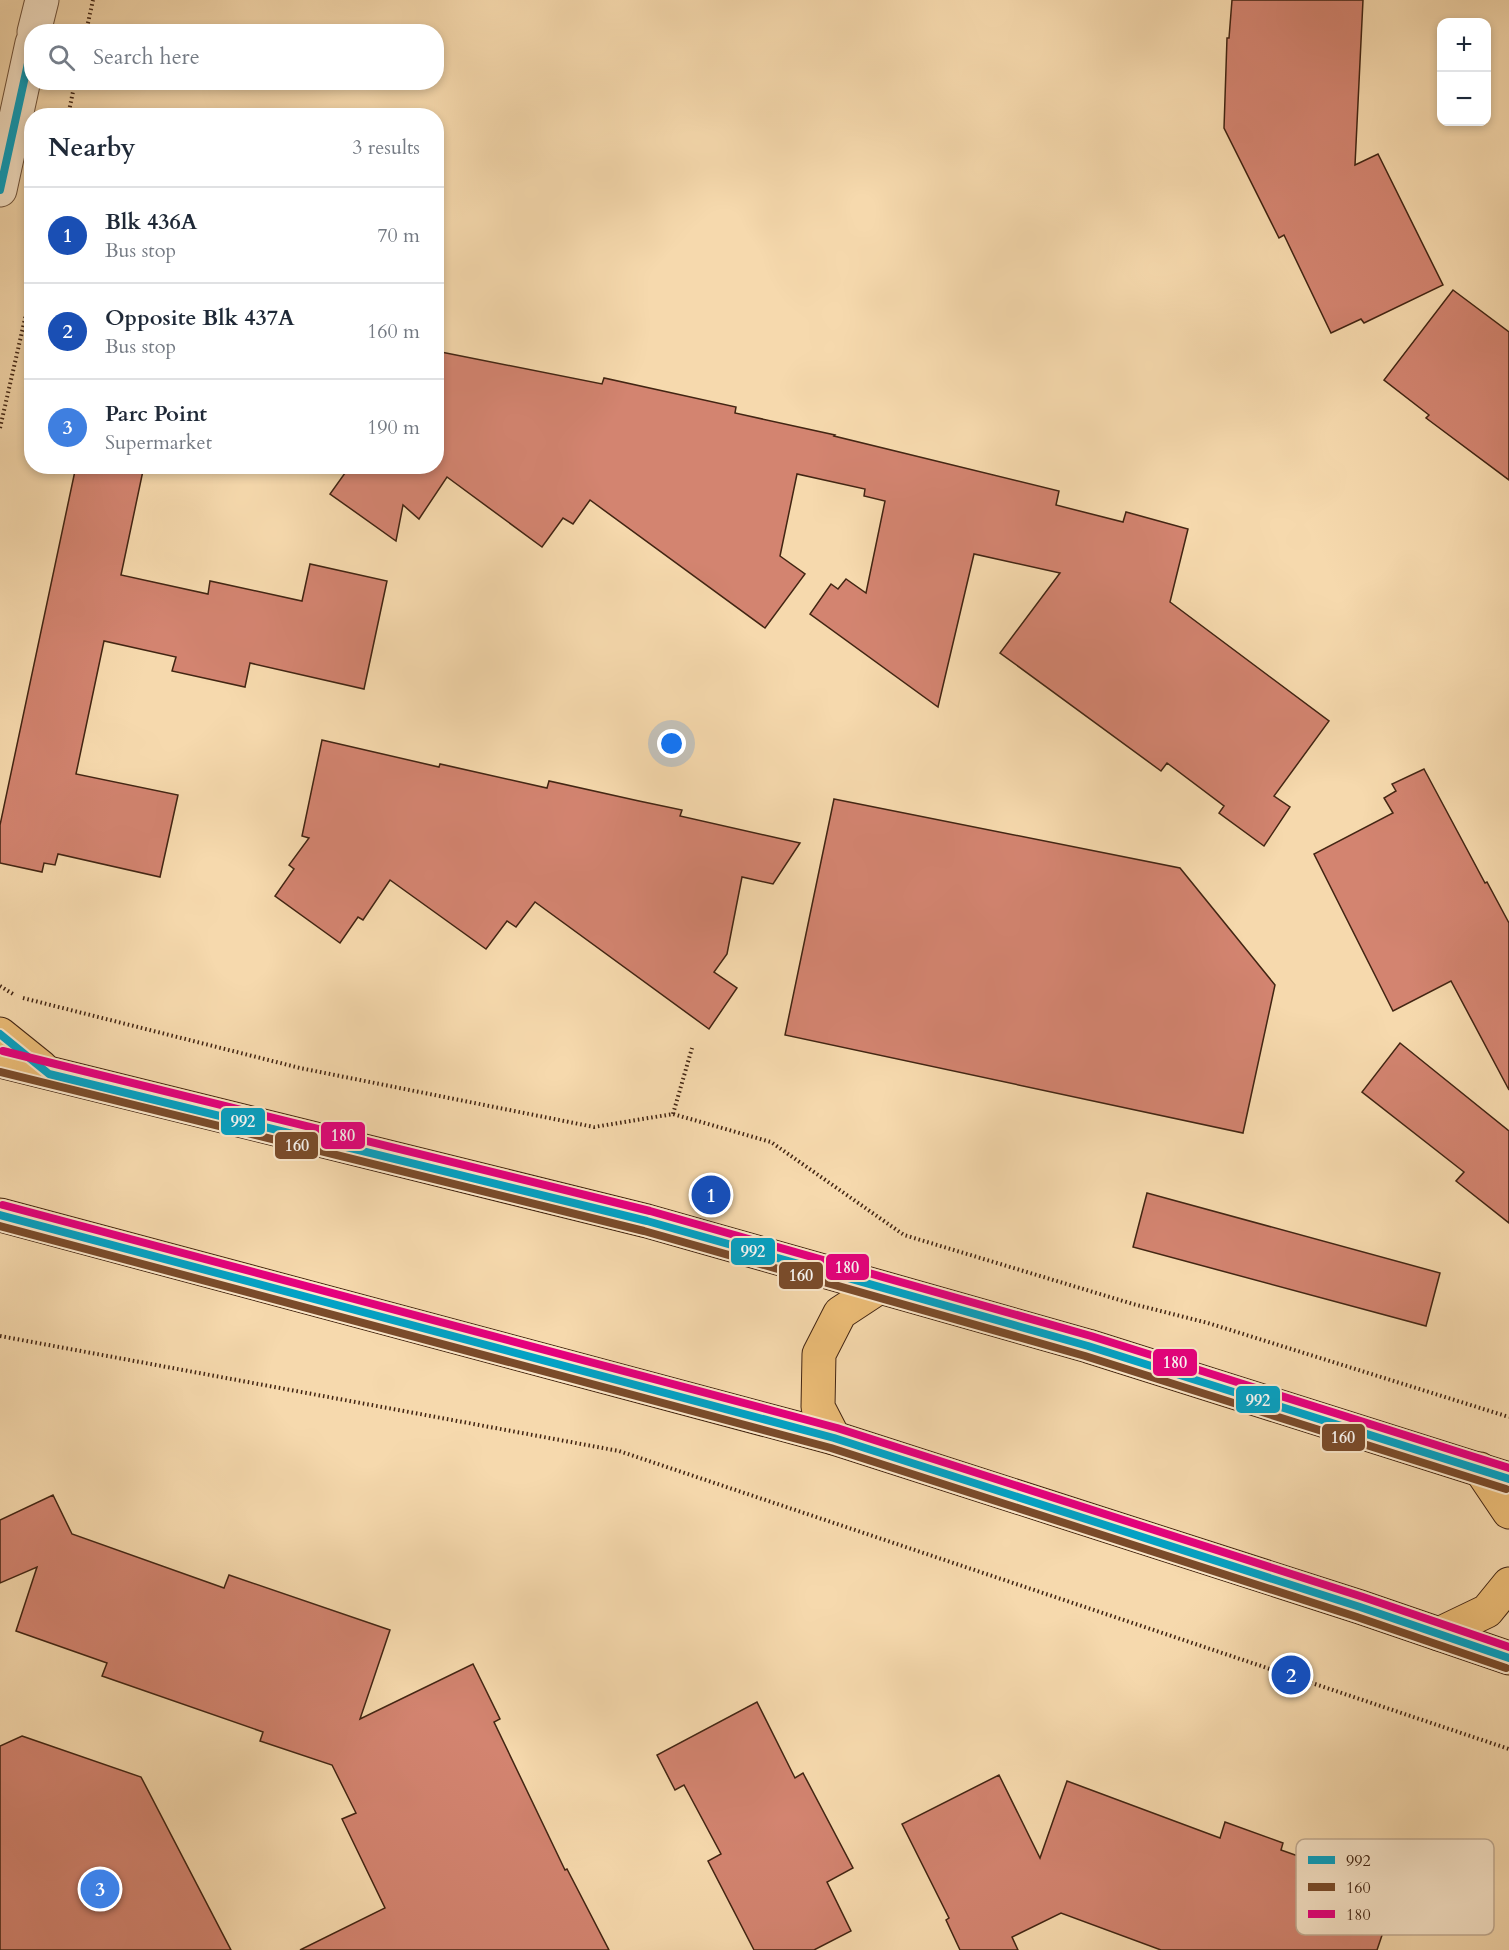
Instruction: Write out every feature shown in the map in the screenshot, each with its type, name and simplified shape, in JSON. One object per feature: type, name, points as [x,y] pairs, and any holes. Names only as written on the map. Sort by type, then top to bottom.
[{"type":"main road","points":[[0,1034],[49,1074]]},
{"type":"main road","points":[[0,1061],[646,1221],[1088,1346],[1495,1474],[1509,1512]]},
{"type":"main road","points":[[1,1216],[834,1438],[1348,1603],[1509,1658]]},
{"type":"main road","points":[[834,1438],[818,1407],[819,1354],[840,1313],[878,1288]]},
{"type":"main road","points":[[1439,1634],[1487,1611],[1509,1584]]},
{"type":"street","points":[[36,24],[42,0]]},
{"type":"street","points":[[0,190],[24,80]]},
{"type":"path","points":[[88,24],[93,0]]},
{"type":"path","points":[[70,108],[73,90]]},
{"type":"path","points":[[0,428],[24,323]]},
{"type":"path","points":[[0,986],[18,996],[300,1068],[594,1127],[673,1114],[771,1142],[904,1235],[1133,1304],[1208,1323],[1509,1417]]},
{"type":"path","points":[[673,1114],[692,1048]]},
{"type":"path","points":[[0,1336],[619,1451],[1509,1749]]},
{"type":"building","points":[[1232,0],[1363,0],[1355,165],[1378,154],[1443,285],[1364,323],[1361,319],[1331,333],[1284,235],[1279,238],[1224,128],[1227,38],[1229,38]]},
{"type":"building","points":[[1453,290],[1509,332],[1509,480],[1426,418],[1429,415],[1384,380]]},
{"type":"building","points":[[444,353],[602,384],[604,378],[736,407],[735,413],[835,435],[1059,491],[1056,505],[1123,522],[1126,512],[1188,529],[1170,602],[1329,721],[1274,796],[1290,807],[1264,846],[1219,813],[1224,806],[1167,763],[1161,771],[1000,653],[1060,573],[974,554],[938,707],[810,614],[831,584],[838,589],[846,579],[866,593],[885,501],[864,496],[865,489],[797,474],[780,556],[805,574],[765,628],[590,500],[573,524],[563,518],[542,547],[447,477],[419,519],[403,505],[396,541],[330,494],[344,474],[444,474]]},
{"type":"building","points":[[74,474],[142,474],[121,575],[208,594],[210,581],[302,601],[310,564],[387,581],[364,689],[250,663],[245,687],[172,671],[176,657],[104,641],[76,774],[178,795],[160,877],[58,854],[55,865],[44,863],[42,872],[0,863],[0,825]]},
{"type":"building","points":[[322,740],[439,767],[440,764],[547,788],[549,781],[682,810],[680,816],[800,843],[773,884],[742,877],[727,954],[714,972],[737,988],[709,1029],[535,902],[516,927],[507,921],[486,949],[390,880],[363,920],[358,917],[340,943],[275,896],[294,869],[289,865],[309,838],[302,836]]},
{"type":"building","points":[[1424,769],[1509,923],[1509,1090],[1451,981],[1393,1011],[1314,854],[1393,813],[1384,798],[1396,791],[1392,784]]},
{"type":"building","points":[[834,799],[1180,868],[1275,985],[1243,1133],[785,1035]]},
{"type":"building","points":[[1400,1043],[1509,1131],[1509,1223],[1456,1181],[1464,1172],[1362,1092]]},
{"type":"building","points":[[1147,1193],[1440,1273],[1426,1326],[1133,1247]]},
{"type":"building","points":[[53,1495],[72,1534],[224,1588],[229,1575],[390,1630],[360,1719],[473,1664],[500,1719],[494,1722],[565,1870],[567,1869],[609,1950],[300,1950],[385,1908],[342,1819],[356,1813],[332,1765],[260,1741],[263,1732],[102,1676],[107,1663],[16,1631],[37,1567],[0,1583],[0,1520]]},
{"type":"building","points":[[757,1702],[795,1778],[803,1773],[853,1868],[827,1882],[851,1931],[814,1950],[754,1950],[708,1861],[721,1854],[684,1785],[675,1790],[657,1755]]},
{"type":"building","points":[[22,1736],[141,1777],[231,1950],[0,1950],[0,1746]]},
{"type":"building","points":[[999,1775],[1040,1858],[1067,1781],[1220,1838],[1225,1822],[1283,1843],[1281,1850],[1296,1855],[1296,1935],[1382,1935],[1377,1950],[1161,1950],[1061,1913],[1012,1937],[1018,1950],[960,1950],[946,1920],[949,1918],[902,1824]]},
{"type":"transit line","name":"992","points":[[0,190],[24,81]]},
{"type":"transit line","name":"992","points":[[0,1034],[49,1074],[647,1221],[1088,1346],[1509,1479]]},
{"type":"transit line","name":"180","points":[[3,1051],[650,1211],[1091,1336],[1509,1468]]},
{"type":"transit line","name":"160","points":[[0,1072],[644,1231],[1085,1356],[1506,1489]]},
{"type":"transit line","name":"180","points":[[3,1205],[837,1428],[1363,1597],[1509,1647]]},
{"type":"transit line","name":"992","points":[[0,1215],[834,1438],[1360,1607],[1509,1658]]},
{"type":"transit line","name":"160","points":[[0,1226],[831,1448],[1357,1617],[1506,1668]]},
{"type":"place","name":"Blk 436A","points":[[711,1195]]},
{"type":"place","name":"Opposite Blk 437A","points":[[1291,1675]]},
{"type":"place","name":"Parc Point","points":[[100,1889]]}]
